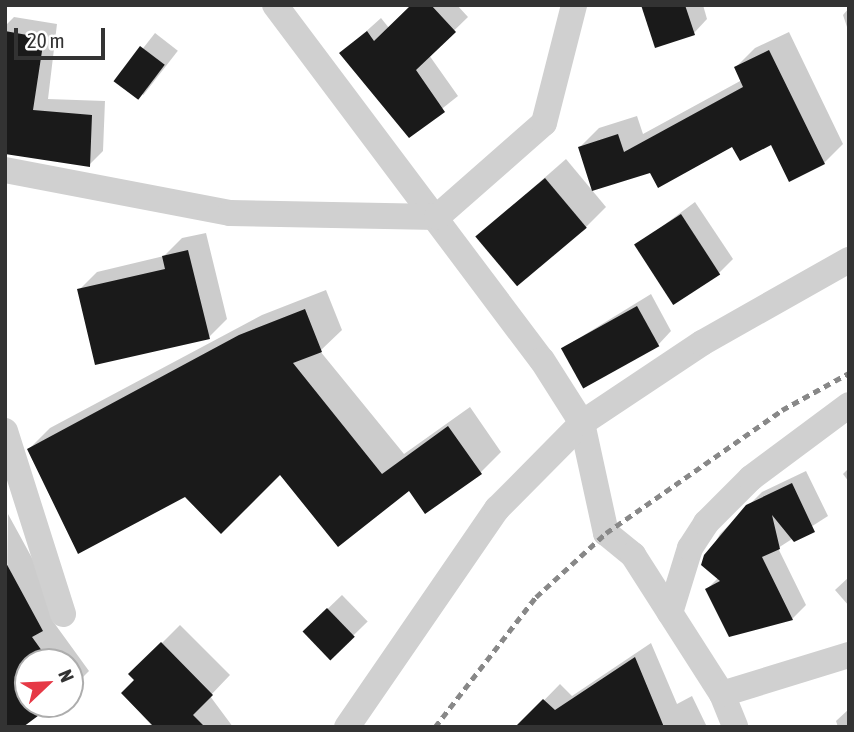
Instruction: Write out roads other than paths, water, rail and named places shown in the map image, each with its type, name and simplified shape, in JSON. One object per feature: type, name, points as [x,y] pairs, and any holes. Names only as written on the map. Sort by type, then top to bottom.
[{"type":"street","points":[[275,5],[437,217],[582,424],[606,533],[633,555],[722,694],[735,727]]},
{"type":"street","points":[[5,170],[230,213],[437,217],[544,123],[574,5]]},
{"type":"street","points":[[347,727],[497,509],[582,424],[702,343],[849,260]]},
{"type":"street","points":[[670,613],[690,548],[706,523],[751,478],[849,405]]},
{"type":"street","points":[[5,431],[63,614]]},
{"type":"street","points":[[722,694],[849,655]]},
{"type":"railway","points":[[435,727],[536,597],[606,533],[782,410],[849,373]]}]
